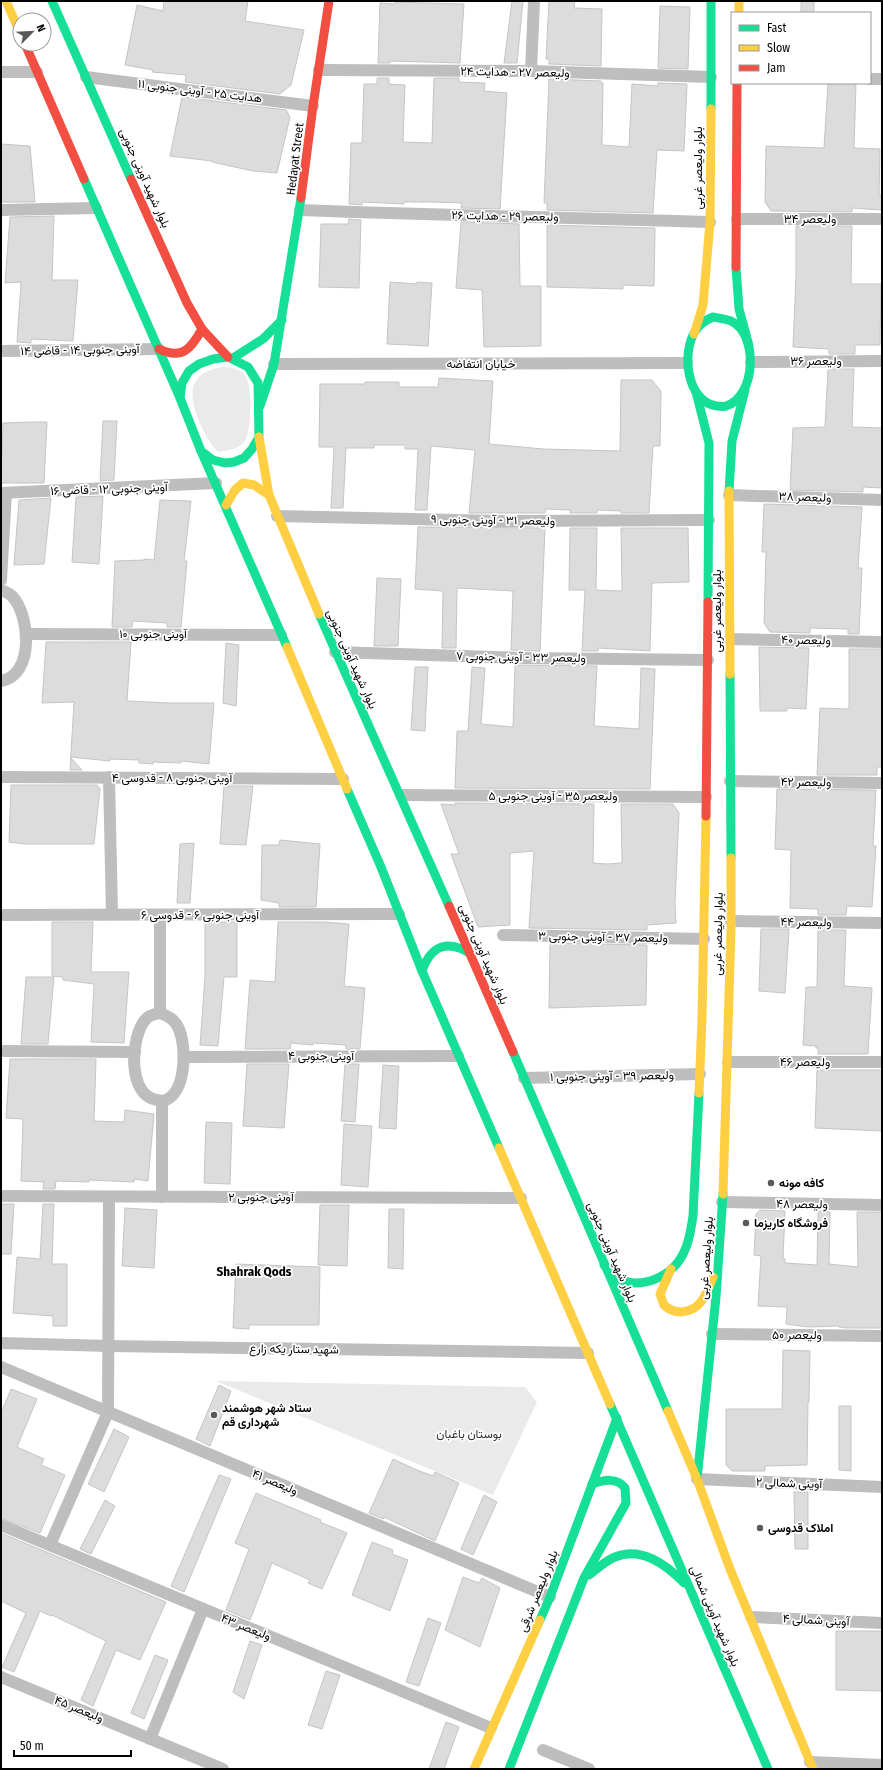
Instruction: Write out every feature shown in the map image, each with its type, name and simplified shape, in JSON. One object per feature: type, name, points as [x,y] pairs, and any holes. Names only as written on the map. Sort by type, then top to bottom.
[{"type":"main road","points":[[6,1],[12,15]]},
{"type":"main road","name":"بلوار شهید آوینی جنوبی","points":[[52,1],[187,303],[202,329],[231,358]]},
{"type":"main road","name":"Hedayat Street","points":[[259,410],[274,364],[282,320],[300,210],[313,106],[329,1]]},
{"type":"main road","name":"بلوار ولیعصر غربی","points":[[694,334],[703,305],[710,222],[711,1]]},
{"type":"main road","points":[[739,1],[739,12]]},
{"type":"main road","points":[[28,52],[159,349],[201,451],[226,505],[343,779],[458,1056],[522,1198],[617,1418]]},
{"type":"main road","points":[[737,84],[737,289],[739,309],[749,346],[751,362],[750,377],[744,390],[736,401],[726,407],[716,407],[705,402],[696,392],[690,378],[687,363],[689,348],[694,334],[702,323],[712,317],[723,317],[734,322],[743,332],[749,346]]},
{"type":"main road","points":[[180,398],[182,383],[189,371],[199,364],[213,359],[231,358],[264,339],[282,320]]},
{"type":"main road","points":[[159,349],[175,354],[188,350],[202,329]]},
{"type":"main road","points":[[201,451],[213,460],[225,463],[234,462],[244,458],[252,450],[259,437],[258,383],[248,367],[231,358]]},
{"type":"main road","name":"بلوار ولیعصر غربی","points":[[697,1479],[720,1258],[728,1062],[731,921],[729,495],[732,440],[744,390]]},
{"type":"main road","name":"بلوار ولیعصر غربی","points":[[604,1265],[616,1277],[633,1283],[646,1283],[655,1280],[680,1260],[688,1242],[692,1218],[700,1074],[704,939],[709,520],[708,443],[696,392]]},
{"type":"main road","name":"بلوار شهید آوینی جنوبی","points":[[259,437],[269,495],[277,516],[335,652],[401,795],[471,954],[697,1479]]},
{"type":"main road","points":[[226,505],[233,490],[240,484],[250,483],[260,487],[269,495]]},
{"type":"main road","points":[[422,971],[424,962],[429,954],[436,948],[445,945],[455,945],[464,948],[471,954]]},
{"type":"main road","points":[[672,1267],[660,1294],[662,1301],[666,1308],[676,1312],[685,1311],[699,1306],[705,1298],[720,1258]]},
{"type":"main road","name":"بلوار شهید آوینی شمالی","points":[[617,1418],[768,1769]]},
{"type":"main road","name":"بلوار ولیعصر شرقی","points":[[474,1769],[550,1597],[617,1418]]},
{"type":"main road","points":[[697,1479],[730,1569],[812,1766]]},
{"type":"main road","points":[[509,1769],[584,1578],[626,1503],[628,1495],[625,1486],[618,1482],[609,1480],[592,1484]]},
{"type":"main road","points":[[584,1578],[604,1563],[620,1554],[639,1554],[657,1560],[673,1571],[691,1590]]},
{"type":"street","points":[[531,71],[534,1]]},
{"type":"street","name":"ولیعصر ۲۷ - هدایت ۲۴","points":[[319,70],[531,71],[711,77]]},
{"type":"street","points":[[1,72],[37,72]]},
{"type":"street","name":"هدایت ۲۵ - آوینی جنوبی ۱۱","points":[[86,77],[313,106]]},
{"type":"street","points":[[871,79],[882,79]]},
{"type":"street","points":[[1,210],[96,208]]},
{"type":"street","name":"ولیعصر ۲۹ - هدایت ۲۶","points":[[300,210],[710,222]]},
{"type":"street","name":"ولیعصر ۳۴","points":[[737,219],[882,219]]},
{"type":"street","name":"آوینی جنوبی ۱۴ - قاضی ۱۴","points":[[1,351],[159,349]]},
{"type":"street","name":"ولیعصر ۳۶","points":[[751,362],[882,361]]},
{"type":"street","name":"خیابان انتفاضه","points":[[274,364],[687,363]]},
{"type":"street","name":"آوینی جنوبی ۱۲ - قاضی ۱۶","points":[[3,493],[216,483]]},
{"type":"street","points":[[1,580],[3,493]]},
{"type":"street","name":"ولیعصر ۳۸","points":[[729,495],[882,500]]},
{"type":"street","name":"ولیعصر ۳۱ - آوینی جنوبی ۹","points":[[277,516],[500,521],[709,520]]},
{"type":"street","points":[[1,590],[11,595],[18,605],[26,634],[25,655],[20,667],[14,675],[1,681]]},
{"type":"street","name":"آوینی جنوبی ۱۰","points":[[26,634],[281,635]]},
{"type":"street","name":"ولیعصر ۴۰","points":[[730,639],[882,642]]},
{"type":"street","name":"ولیعصر ۳۳ - آوینی جنوبی ۷","points":[[335,652],[525,658],[708,660]]},
{"type":"street","name":"آوینی جنوبی ۸ - قدوسی ۴","points":[[1,777],[343,779]]},
{"type":"street","points":[[109,777],[112,914]]},
{"type":"street","name":"ولیعصر ۴۲","points":[[730,781],[882,783]]},
{"type":"street","name":"ولیعصر ۳۵ - آوینی جنوبی ۵","points":[[401,795],[706,797]]},
{"type":"street","name":"آوینی جنوبی ۶ - قدوسی ۶","points":[[1,916],[112,914],[399,914]]},
{"type":"street","points":[[160,915],[160,1013]]},
{"type":"street","name":"ولیعصر ۴۴","points":[[731,921],[882,923]]},
{"type":"street","name":"ولیعصر ۳۷ - آوینی جنوبی ۳","points":[[503,935],[704,939]]},
{"type":"street","points":[[160,1013],[170,1017],[178,1027],[182,1039],[184,1057],[184,1070],[178,1087],[171,1096],[162,1101],[151,1099],[144,1095],[136,1075],[134,1052],[140,1026],[147,1017],[160,1013]]},
{"type":"street","points":[[1,1051],[134,1052]]},
{"type":"street","name":"آوینی جنوبی ۴","points":[[184,1057],[458,1056]]},
{"type":"street","name":"ولیعصر ۴۶","points":[[728,1062],[882,1062]]},
{"type":"street","name":"ولیعصر ۳۹ - آوینی جنوبی ۱","points":[[524,1078],[700,1074]]},
{"type":"street","points":[[162,1101],[162,1197]]},
{"type":"street","name":"آوینی جنوبی ۲","points":[[1,1196],[109,1198],[522,1198]]},
{"type":"street","points":[[50,1545],[108,1412],[109,1198]]},
{"type":"street","name":"ولیعصر ۴۸","points":[[722,1202],[882,1205]]},
{"type":"street","name":"ولیعصر ۵۰","points":[[712,1334],[882,1336]]},
{"type":"street","name":"شهید ستار یکه زارع","points":[[1,1343],[588,1353]]},
{"type":"street","name":"ولیعصر ۴۱","points":[[1,1367],[550,1597]]},
{"type":"street","name":"آوینی شمالی ۲","points":[[697,1479],[882,1487]]},
{"type":"street","name":"ولیعصر ۴۳","points":[[1,1525],[492,1728]]},
{"type":"street","points":[[150,1739],[203,1609]]},
{"type":"street","name":"آوینی شمالی ۴","points":[[751,1617],[882,1623]]},
{"type":"street","name":"ولیعصر ۴۵","points":[[1,1677],[150,1739],[198,1764],[223,1769]]},
{"type":"street","points":[[543,1750],[589,1769]]},
{"type":"street","points":[[812,1766],[882,1765]]},
{"type":"green space","points":[[222,367],[235,368],[245,375],[248,380],[250,416],[248,433],[244,442],[234,449],[218,452],[210,442],[200,423],[193,403],[192,395],[196,380],[202,374]]},
{"type":"green space","name":"بوستان باغبان","points":[[216,1381],[525,1387],[537,1402],[493,1495]]},
{"type":"building","points":[[164,1],[248,1],[245,21],[304,30],[291,85],[280,94],[185,82],[186,75],[152,72],[153,70],[125,65],[137,5],[163,11]]},
{"type":"building","points":[[512,1],[523,1],[517,63],[504,63]]},
{"type":"building","points":[[549,1],[575,1],[574,8],[602,9],[601,66],[549,64],[549,59],[546,59]]},
{"type":"building","points":[[801,1],[814,1],[814,12],[801,12]]},
{"type":"building","points":[[395,2],[464,4],[460,63],[390,61],[390,63],[378,63],[380,3],[395,4]]},
{"type":"building","points":[[660,6],[690,7],[688,69],[658,68]]},
{"type":"building","points":[[377,78],[389,78],[389,84],[405,85],[403,142],[432,143],[434,78],[459,78],[459,82],[485,83],[484,91],[507,93],[500,209],[461,208],[462,203],[433,202],[404,202],[404,204],[362,202],[362,205],[349,204],[351,143],[362,143],[364,84],[377,84]]},
{"type":"building","points":[[549,79],[601,81],[601,83],[603,83],[602,145],[629,147],[632,84],[658,86],[658,83],[687,84],[684,151],[657,150],[653,213],[547,210],[547,203],[544,203]]},
{"type":"building","points":[[828,84],[856,84],[854,148],[880,149],[879,195],[882,195],[882,210],[852,208],[852,212],[771,211],[765,202],[766,146],[824,148]]},
{"type":"building","points":[[182,97],[286,110],[290,117],[277,173],[253,171],[212,161],[170,156]]},
{"type":"building","points":[[1,144],[30,146],[35,202],[1,202]]},
{"type":"building","points":[[54,216],[52,280],[78,280],[73,341],[31,339],[31,343],[17,342],[21,282],[5,283],[10,217]]},
{"type":"building","points":[[349,219],[361,220],[359,288],[319,287],[321,224],[348,224]]},
{"type":"building","points":[[461,222],[519,224],[520,286],[541,286],[541,346],[484,347],[482,290],[456,288]]},
{"type":"building","points":[[547,225],[655,228],[654,286],[623,285],[623,289],[547,287]]},
{"type":"building","points":[[796,226],[852,226],[851,284],[881,284],[880,345],[855,345],[855,354],[829,354],[829,349],[793,347],[796,277]]},
{"type":"building","points":[[390,282],[417,284],[417,282],[432,283],[428,346],[387,344]]},
{"type":"building","points":[[828,369],[854,369],[852,427],[882,428],[882,488],[863,487],[863,492],[790,490],[793,428],[825,427]]},
{"type":"building","points":[[439,378],[493,381],[489,444],[544,449],[620,451],[621,380],[652,380],[661,391],[660,446],[653,446],[649,513],[621,513],[621,511],[597,510],[597,513],[570,513],[570,510],[546,509],[545,513],[469,513],[475,450],[431,446],[427,510],[415,510],[418,449],[405,449],[405,445],[374,445],[374,448],[346,448],[343,508],[331,508],[334,447],[319,447],[320,384],[399,382],[399,387],[438,387]]},
{"type":"building","points":[[103,421],[117,421],[114,480],[100,481]]},
{"type":"building","points":[[47,422],[44,483],[1,483],[3,423]]},
{"type":"building","points":[[103,496],[99,564],[72,562],[76,497]]},
{"type":"building","points":[[51,498],[44,564],[14,565],[19,500]]},
{"type":"building","points":[[160,500],[191,501],[184,561],[187,561],[181,627],[167,627],[167,623],[133,621],[132,627],[112,627],[115,561],[144,559],[154,560]]},
{"type":"building","points":[[764,504],[862,507],[858,568],[862,568],[859,634],[848,634],[848,629],[810,628],[810,633],[770,632],[764,623],[766,552],[762,552]]},
{"type":"building","points":[[418,527],[545,528],[540,651],[511,650],[513,591],[457,588],[456,648],[442,648],[443,591],[415,589]]},
{"type":"building","points":[[570,528],[597,528],[596,590],[622,591],[621,528],[688,528],[689,582],[652,583],[650,651],[598,648],[598,651],[582,651],[585,590],[569,590]]},
{"type":"building","points":[[377,578],[401,579],[398,646],[374,646]]},
{"type":"building","points":[[46,642],[131,642],[127,701],[214,703],[209,764],[181,761],[181,763],[153,762],[153,764],[139,763],[139,760],[110,759],[110,761],[71,757],[74,702],[42,703]]},
{"type":"building","points":[[226,643],[239,645],[236,706],[223,703]]},
{"type":"building","points":[[759,647],[809,648],[806,709],[787,708],[787,711],[760,711]]},
{"type":"building","points":[[849,649],[882,649],[882,767],[877,767],[877,775],[817,775],[820,708],[848,709],[849,707]]},
{"type":"building","points":[[515,665],[597,666],[594,726],[639,729],[641,668],[655,669],[650,789],[455,788],[457,731],[468,731],[472,667],[485,668],[481,724],[513,727]]},
{"type":"building","points":[[415,667],[428,667],[425,731],[411,730]]},
{"type":"building","points":[[71,758],[82,770],[70,770]]},
{"type":"building","points":[[11,785],[97,785],[100,789],[94,844],[25,844],[9,842]]},
{"type":"building","points":[[224,786],[253,786],[246,845],[220,844]]},
{"type":"building","points":[[777,789],[876,790],[873,846],[876,846],[872,907],[847,906],[846,915],[818,915],[818,909],[790,908],[791,850],[775,849]]},
{"type":"building","points":[[455,803],[594,804],[593,863],[607,864],[622,863],[621,804],[673,804],[679,813],[675,904],[676,923],[647,925],[647,930],[529,928],[534,851],[510,853],[510,925],[478,927],[451,854],[459,854],[441,804],[455,805]]},
{"type":"building","points":[[280,840],[320,844],[316,907],[279,907],[279,903],[261,900],[262,845],[279,845]]},
{"type":"building","points":[[194,843],[190,903],[177,903],[180,844]]},
{"type":"building","points":[[52,922],[93,922],[91,972],[129,972],[124,1043],[91,1042],[94,984],[63,980],[63,977],[52,976]]},
{"type":"building","points":[[205,922],[237,922],[237,977],[224,977],[218,1046],[200,1045],[205,977]]},
{"type":"building","points":[[278,922],[324,922],[349,924],[344,986],[365,988],[360,1049],[346,1049],[346,1045],[291,1043],[290,1049],[245,1049],[250,980],[275,982]]},
{"type":"building","points":[[761,929],[789,929],[785,993],[759,991]]},
{"type":"building","points":[[818,930],[846,930],[844,986],[872,988],[868,1054],[818,1054],[818,1048],[816,1048],[816,1046],[803,1045],[806,987],[817,987]]},
{"type":"building","points":[[550,943],[647,945],[646,1005],[549,1008]]},
{"type":"building","points":[[26,977],[54,977],[48,1044],[21,1044]]},
{"type":"building","points":[[10,1059],[96,1059],[94,1121],[124,1122],[125,1110],[154,1114],[148,1181],[134,1179],[134,1182],[89,1180],[89,1182],[56,1181],[55,1189],[43,1189],[44,1182],[21,1181],[23,1119],[6,1118]]},
{"type":"building","points":[[247,1064],[289,1064],[284,1128],[243,1126]]},
{"type":"building","points":[[345,1064],[359,1064],[355,1122],[341,1121]]},
{"type":"building","points":[[383,1065],[399,1066],[396,1129],[379,1128]]},
{"type":"building","points":[[817,1070],[882,1070],[882,1131],[815,1128]]},
{"type":"building","points":[[206,1122],[232,1123],[230,1184],[204,1183]]},
{"type":"building","points":[[344,1124],[372,1126],[368,1187],[341,1185]]},
{"type":"building","points":[[1,1204],[14,1204],[11,1254],[1,1254]]},
{"type":"building","points":[[43,1204],[54,1204],[52,1264],[67,1264],[67,1326],[53,1326],[53,1316],[13,1313],[17,1257],[40,1259]]},
{"type":"building","points":[[320,1205],[349,1205],[347,1266],[318,1265]]},
{"type":"building","points":[[125,1208],[157,1210],[154,1268],[122,1266]]},
{"type":"building","points":[[389,1209],[404,1209],[403,1269],[388,1268]]},
{"type":"building","points":[[760,1210],[785,1211],[783,1259],[785,1259],[785,1263],[817,1265],[818,1211],[830,1212],[829,1264],[858,1267],[857,1212],[882,1212],[882,1328],[846,1328],[839,1326],[808,1327],[786,1324],[787,1307],[758,1306],[761,1256],[754,1255],[756,1214]]},
{"type":"building","points":[[236,1264],[320,1267],[319,1325],[249,1325],[249,1329],[233,1328]]},
{"type":"building","points":[[783,1350],[810,1351],[807,1465],[765,1466],[765,1471],[732,1471],[726,1465],[726,1409],[782,1409]]},
{"type":"building","name":"ستاد شهر هوشمند شهرداری قم","points":[[219,1385],[231,1391],[210,1446],[196,1439]]},
{"type":"building","points":[[11,1389],[37,1399],[17,1447],[44,1459],[41,1465],[65,1475],[40,1533],[1,1518],[1,1413]]},
{"type":"building","points":[[839,1406],[851,1406],[851,1471],[839,1470]]},
{"type":"building","points":[[114,1429],[129,1437],[104,1492],[88,1484]]},
{"type":"building","points":[[393,1459],[433,1476],[435,1472],[459,1483],[435,1541],[384,1517],[383,1519],[369,1513]]},
{"type":"building","points":[[219,1475],[231,1479],[184,1592],[171,1586]]},
{"type":"building","points":[[794,1492],[808,1492],[808,1549],[795,1549]]},
{"type":"building","points":[[256,1493],[321,1520],[320,1522],[347,1533],[322,1589],[308,1583],[310,1580],[272,1563],[250,1620],[226,1610],[249,1549],[235,1543]]},
{"type":"building","points":[[484,1495],[497,1502],[473,1555],[461,1549]]},
{"type":"building","points":[[105,1500],[115,1506],[91,1554],[80,1549]]},
{"type":"building","points":[[1,1533],[166,1602],[140,1660],[116,1650],[93,1706],[81,1700],[106,1641],[52,1615],[51,1616],[40,1611],[14,1672],[2,1667],[26,1613],[1,1601]]},
{"type":"building","points":[[372,1542],[393,1550],[392,1554],[408,1560],[390,1611],[352,1595]]},
{"type":"building","points":[[463,1577],[479,1583],[482,1578],[500,1588],[480,1647],[445,1630]]},
{"type":"building","points":[[428,1618],[441,1623],[419,1686],[406,1682]]},
{"type":"building","points":[[836,1631],[882,1631],[882,1691],[836,1690]]},
{"type":"building","points":[[250,1641],[262,1645],[244,1699],[233,1692]]},
{"type":"building","points":[[155,1655],[168,1660],[144,1719],[131,1713]]},
{"type":"building","points":[[326,1671],[340,1675],[322,1729],[308,1725]]},
{"type":"building","points":[[446,1722],[459,1727],[444,1769],[429,1769]]},
{"type":"traffic: fast","points":[[52,1],[131,179]]},
{"type":"traffic: fast","points":[[711,1],[711,109]]},
{"type":"traffic: fast","points":[[84,179],[180,398]]},
{"type":"traffic: fast","points":[[260,406],[274,364],[301,198]]},
{"type":"traffic: fast","points":[[736,267],[739,309],[749,346]]},
{"type":"traffic: fast","points":[[713,317],[731,321],[740,328],[746,338],[750,351],[748,379],[743,391],[736,400],[726,406],[717,406],[707,402],[699,395],[693,386],[689,374],[688,362],[691,339],[699,325],[713,317]]},
{"type":"traffic: fast","points":[[233,358],[263,339],[282,320]]},
{"type":"traffic: fast","points":[[228,357],[248,367],[258,383],[259,437],[252,449],[244,458],[234,462],[225,463],[213,460],[201,451],[180,398],[182,383],[189,371],[199,364],[213,359],[228,357]]},
{"type":"traffic: fast","points":[[729,491],[732,441],[745,390]]},
{"type":"traffic: fast","points":[[696,392],[709,443],[708,602]]},
{"type":"traffic: fast","points":[[201,451],[287,647]]},
{"type":"traffic: fast","points":[[319,614],[449,906]]},
{"type":"traffic: fast","points":[[730,674],[731,858]]},
{"type":"traffic: fast","points":[[347,789],[381,867],[422,971],[499,1148]]},
{"type":"traffic: fast","points":[[422,971],[430,955],[441,947],[455,947],[463,949],[471,954]]},
{"type":"traffic: fast","points":[[513,1052],[668,1411]]},
{"type":"traffic: fast","points":[[604,1265],[617,1278],[627,1282],[646,1282],[665,1274],[679,1261],[684,1252],[689,1238],[693,1216],[699,1093]]},
{"type":"traffic: fast","points":[[697,1479],[716,1297],[723,1194]]},
{"type":"traffic: fast","points":[[610,1404],[768,1769]]},
{"type":"traffic: fast","points":[[540,1620],[617,1418]]},
{"type":"traffic: fast","points":[[509,1769],[584,1578],[626,1503],[625,1488],[618,1482],[610,1480],[592,1484]]},
{"type":"traffic: fast","points":[[589,1575],[604,1563],[615,1557],[625,1554],[634,1554],[653,1559],[662,1564],[684,1583]]},
{"type":"traffic: slow","points":[[6,1],[12,15]]},
{"type":"traffic: slow","points":[[739,1],[739,12]]},
{"type":"traffic: slow","points":[[694,334],[703,305],[710,222],[711,109]]},
{"type":"traffic: slow","points":[[259,437],[269,495],[319,614]]},
{"type":"traffic: slow","points":[[226,505],[235,490],[243,483],[254,485],[269,495]]},
{"type":"traffic: slow","points":[[729,491],[730,674]]},
{"type":"traffic: slow","points":[[287,647],[347,789]]},
{"type":"traffic: slow","points":[[699,1093],[706,816]]},
{"type":"traffic: slow","points":[[723,1194],[731,929],[731,858]]},
{"type":"traffic: slow","points":[[499,1148],[610,1404]]},
{"type":"traffic: slow","points":[[671,1269],[660,1294],[664,1305],[677,1312],[688,1311],[699,1305],[713,1277]]},
{"type":"traffic: slow","points":[[668,1411],[697,1479],[730,1569],[813,1769]]},
{"type":"traffic: slow","points":[[474,1769],[540,1620]]},
{"type":"traffic: jam","points":[[301,198],[329,1]]},
{"type":"traffic: jam","points":[[28,52],[84,179]]},
{"type":"traffic: jam","points":[[736,267],[737,84]]},
{"type":"traffic: jam","points":[[131,179],[187,303],[202,329],[228,357]]},
{"type":"traffic: jam","points":[[159,349],[174,353],[185,351],[194,342],[202,329]]},
{"type":"traffic: jam","points":[[706,816],[708,602]]},
{"type":"traffic: jam","points":[[449,906],[513,1052]]},
{"type":"place","name":"کافه مونه","points":[[771,1183]]},
{"type":"place","name":"فروشگاه کاریزما","points":[[746,1223]]},
{"type":"place","name":"ستاد شهر هوشمند شهرداری قم","points":[[214,1415]]},
{"type":"place","name":"املاک قدوسی","points":[[760,1528]]},
{"type":"district","name":"Shahrak Qods","points":[[254,1271]]}]
